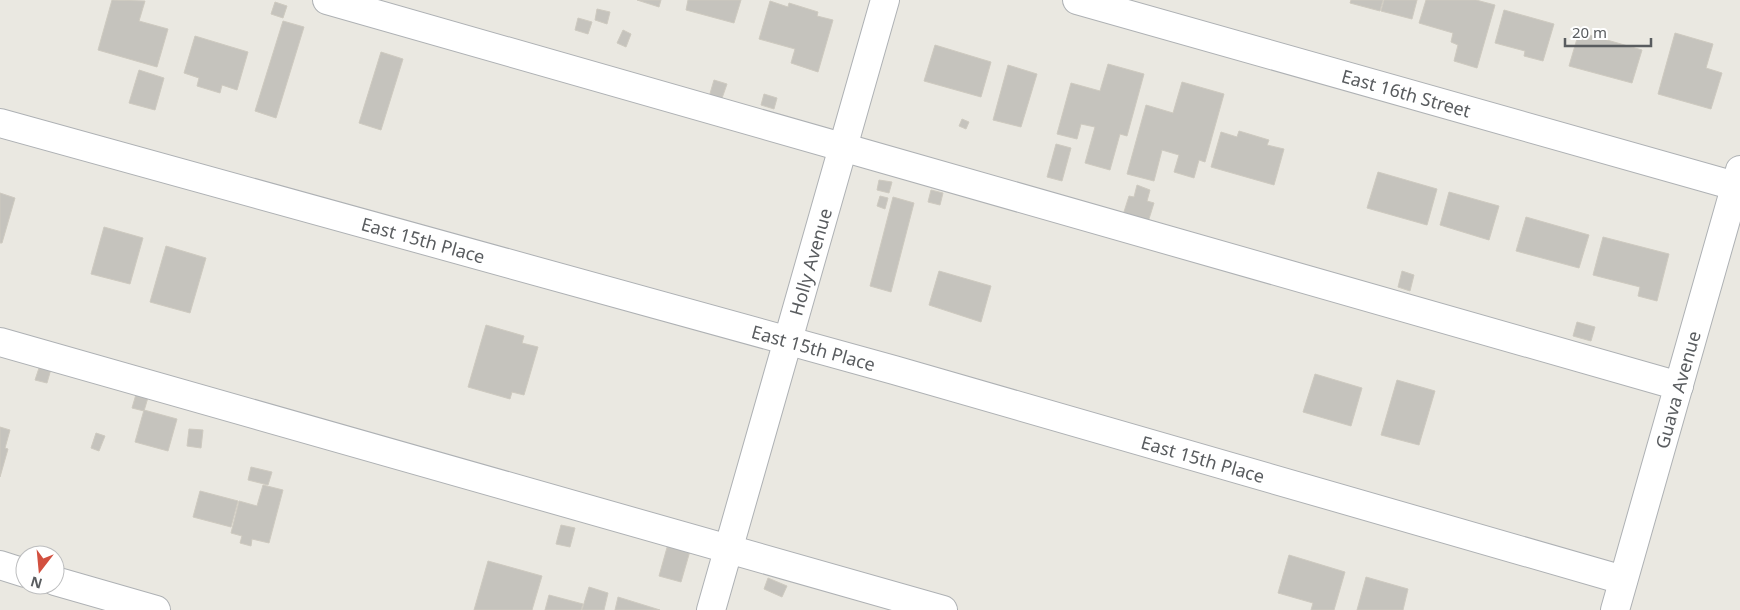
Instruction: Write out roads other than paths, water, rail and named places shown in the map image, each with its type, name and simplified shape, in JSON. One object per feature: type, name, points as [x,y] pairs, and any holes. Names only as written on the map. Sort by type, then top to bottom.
[{"type":"street","points":[[327,0],[844,146],[1679,386]]},
{"type":"street","name":"Holly Avenue","points":[[711,610],[886,0]]},
{"type":"street","name":"East 16th Street","points":[[1077,0],[1738,178]]},
{"type":"street","name":"East 15th Place","points":[[0,123],[787,340],[1623,580]]},
{"type":"street","name":"Guava Avenue","points":[[1615,610],[1738,178]]},
{"type":"street","points":[[0,342],[942,610]]},
{"type":"street","points":[[0,565],[15,569]]},
{"type":"street","points":[[65,584],[156,610]]}]
